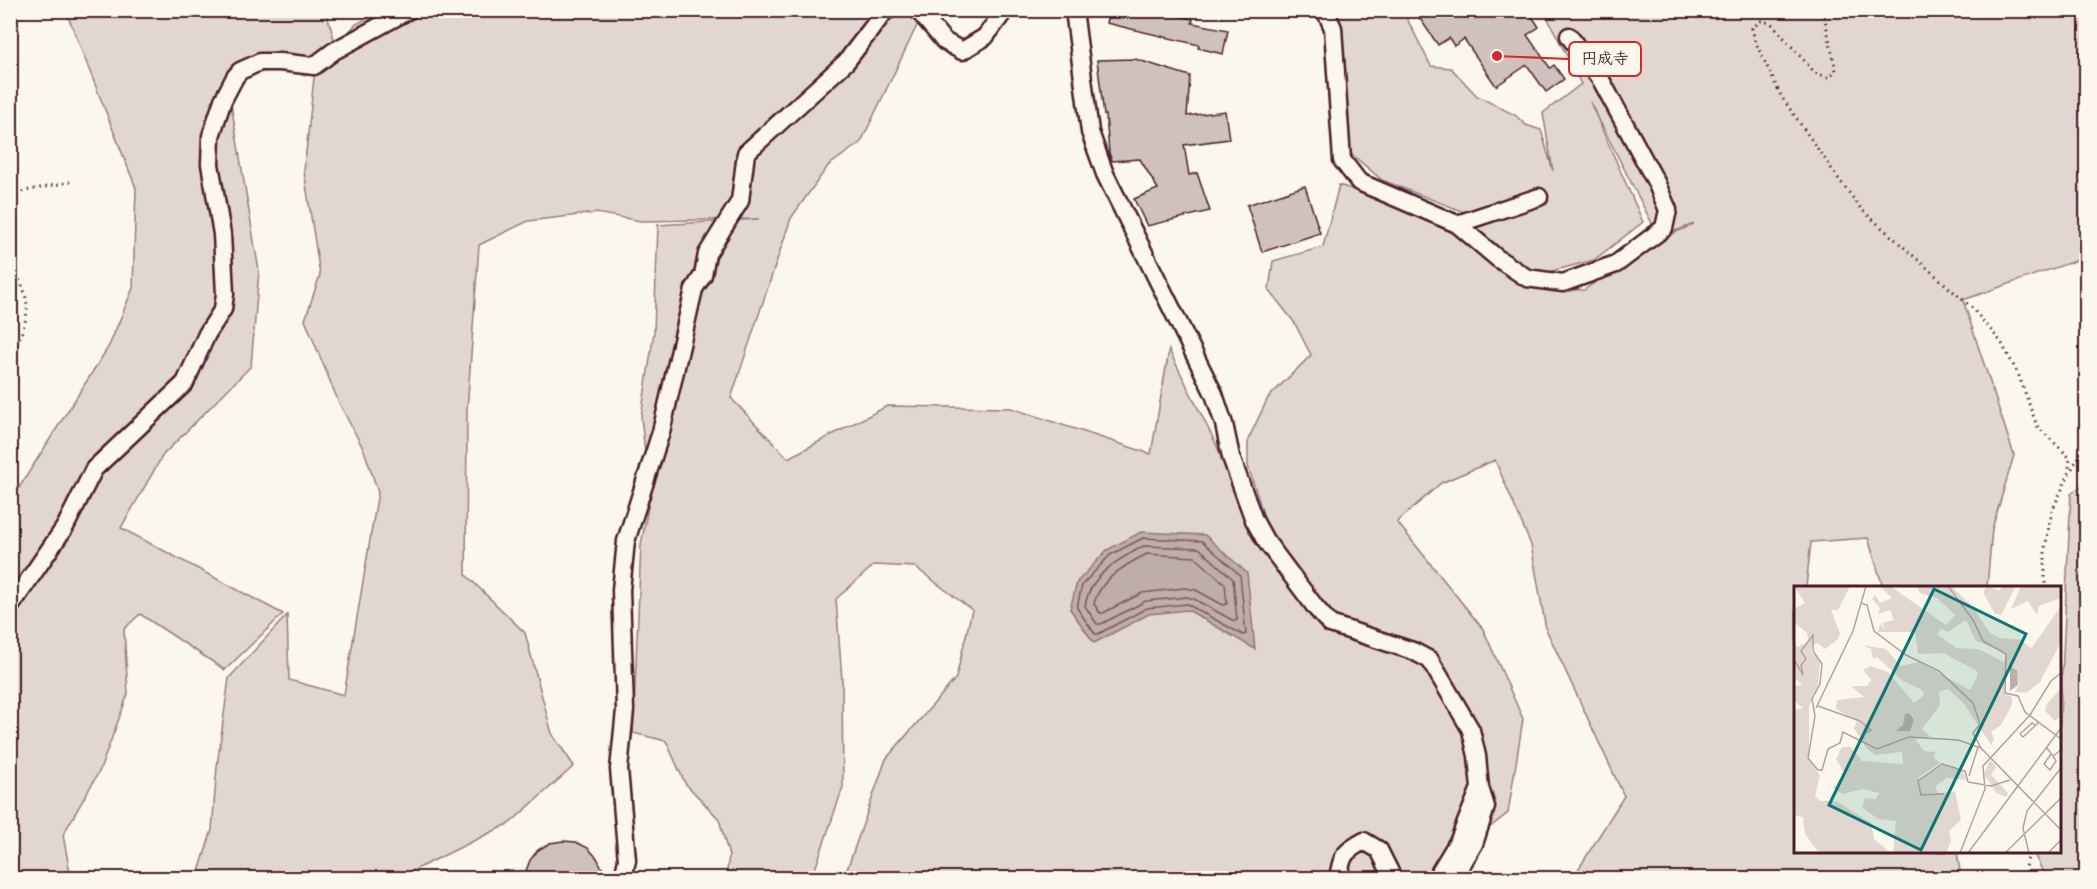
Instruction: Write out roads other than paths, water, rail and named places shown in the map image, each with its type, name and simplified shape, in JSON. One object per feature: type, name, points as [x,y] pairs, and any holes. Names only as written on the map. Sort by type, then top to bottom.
[{"type":"street","points":[[10,607],[64,527],[94,469],[185,383],[207,334],[223,309],[225,294],[222,234],[210,164],[211,136],[223,100],[235,77],[240,71],[260,62],[314,66],[334,51],[409,10]]},
{"type":"street","points":[[623,879],[627,860],[619,769],[625,710],[621,590],[626,541],[661,432],[694,290],[703,275],[707,254],[740,201],[746,153],[846,62],[888,10]]},
{"type":"street","points":[[918,10],[944,41],[962,51],[985,37],[1005,10]]},
{"type":"street","points":[[1074,10],[1090,132],[1105,174],[1214,394],[1231,457],[1254,520],[1265,540],[1330,624],[1413,651],[1430,660],[1472,730],[1480,788],[1486,807],[1474,844],[1455,879]]},
{"type":"street","points":[[1325,10],[1333,28],[1342,160],[1359,182],[1457,224],[1497,258],[1527,278],[1563,283],[1616,264],[1664,228],[1668,210],[1656,182],[1601,80],[1569,36]]},
{"type":"street","points":[[1457,224],[1539,197]]},
{"type":"street","points":[[1436,879],[1459,840],[1480,788]]},
{"type":"street","points":[[1338,879],[1341,860],[1349,849],[1364,842],[1379,850],[1392,879]]},
{"type":"water","points":[[1141,532],[1205,535],[1247,573],[1255,649],[1188,610],[1149,614],[1094,643],[1070,609],[1077,582],[1107,550]]},
{"type":"place","name":"円成寺","points":[[1497,56]]}]
